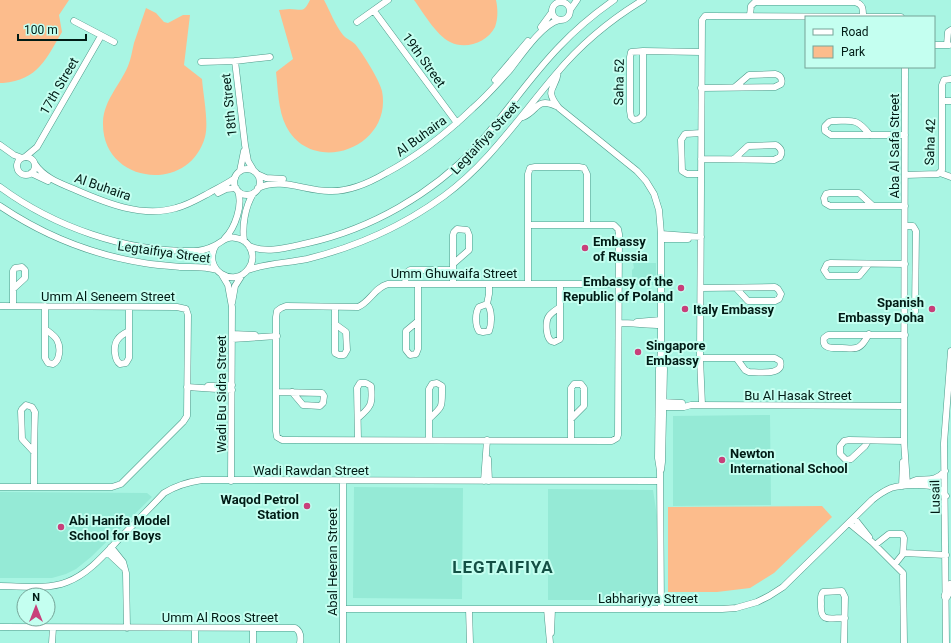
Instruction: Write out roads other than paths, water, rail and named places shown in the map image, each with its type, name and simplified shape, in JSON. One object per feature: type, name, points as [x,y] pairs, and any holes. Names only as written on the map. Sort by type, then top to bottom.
[{"type":"highway","points":[[946,596],[951,584]]},
{"type":"street","points":[[357,22],[388,0]]},
{"type":"street","points":[[548,0],[554,17],[559,20]]},
{"type":"street","name":"Al Buhaira","points":[[538,33],[552,22],[567,18],[570,10],[577,0]]},
{"type":"street","name":"Legtaifiya Street","points":[[246,243],[256,249],[270,250],[325,238],[355,228],[381,216],[428,188],[456,166],[476,147],[559,47],[585,22],[614,0]]},
{"type":"street","name":"Legtaifiya Street","points":[[248,270],[334,251],[368,239],[400,223],[444,196],[472,172],[493,150],[578,50],[596,33],[643,0]]},
{"type":"street","name":"Al Buhaira","points":[[258,188],[279,183],[314,188],[340,187],[373,178],[404,161],[422,146],[456,122],[487,92],[538,33],[549,18],[555,4],[561,1],[567,5],[570,10]]},
{"type":"street","points":[[702,405],[700,358],[701,21],[705,16],[863,16],[863,9],[859,3],[755,2],[751,6],[750,15]]},
{"type":"street","name":"19th Street","points":[[374,10],[456,122]]},
{"type":"street","points":[[74,21],[114,42]]},
{"type":"street","points":[[935,45],[949,45],[948,32],[951,30]]},
{"type":"street","name":"17th Street","points":[[34,163],[37,148],[101,36]]},
{"type":"street","name":"Saha 52","points":[[643,51],[642,115],[639,120],[634,120],[631,117],[630,111],[631,52],[634,51],[643,51],[701,52]]},
{"type":"street","name":"18th Street","points":[[201,62],[235,61],[270,57]]},
{"type":"street","name":"18th Street","points":[[235,61],[245,145],[248,161],[255,173]]},
{"type":"street","name":"Aba Al Safa Street","points":[[905,68],[904,452],[902,471],[906,485]]},
{"type":"street","points":[[558,72],[557,78],[552,86],[551,93],[553,101],[559,108]]},
{"type":"street","points":[[701,88],[776,87],[779,86],[782,81],[777,74],[751,74],[746,76],[735,87]]},
{"type":"street","name":"Saha 42","points":[[905,175],[940,173],[942,168],[943,82],[946,79],[951,79]]},
{"type":"street","name":"Saha 42","points":[[942,101],[951,101]]},
{"type":"street","points":[[520,117],[526,116],[536,105],[543,103],[550,103],[559,108],[637,171],[646,181],[658,204],[661,237],[661,352],[663,364],[661,404],[662,462],[660,471],[661,609]]},
{"type":"street","points":[[870,135],[860,124],[854,121],[829,122],[824,128],[826,133],[831,135],[870,135],[905,135]]},
{"type":"street","points":[[701,133],[685,134],[681,140],[682,170],[687,174],[701,174]]},
{"type":"street","points":[[0,145],[14,155],[32,159],[35,169],[26,175],[22,174],[12,158],[0,150]]},
{"type":"street","name":"18th Street","points":[[240,172],[245,145]]},
{"type":"street","points":[[701,159],[774,160],[780,156],[782,152],[780,148],[776,146],[748,146],[734,159]]},
{"type":"street","name":"17th Street","points":[[24,158],[37,148]]},
{"type":"street","points":[[17,167],[19,161],[24,158]]},
{"type":"street","name":"Al Buhaira","points":[[34,163],[43,173],[76,192]]},
{"type":"street","points":[[528,284],[528,174],[530,168],[584,168],[586,172],[587,225]]},
{"type":"street","points":[[245,170],[255,173],[260,181],[258,188],[252,194],[244,220],[243,229],[246,243],[252,252],[252,260],[248,270],[242,275],[230,277],[220,272],[213,265],[213,251],[216,245],[225,238],[233,228],[240,202],[235,185],[235,178],[240,172],[245,170]]},
{"type":"street","name":"Al Buhaira","points":[[31,173],[76,192],[138,211],[170,210],[198,201],[223,190],[237,190]]},
{"type":"street","name":"Al Buhaira","points":[[255,173],[266,178],[289,181],[314,188]]},
{"type":"street","points":[[940,173],[951,177]]},
{"type":"street","name":"Al Buhaira","points":[[198,201],[235,178]]},
{"type":"street","name":"Legtaifiya Street","points":[[0,187],[18,200],[48,216],[78,229],[132,245],[166,250],[194,251],[207,249],[216,245]]},
{"type":"street","points":[[237,190],[245,194],[252,194]]},
{"type":"street","points":[[872,206],[863,196],[857,193],[830,193],[826,194],[824,198],[825,203],[830,206],[872,206],[905,206]]},
{"type":"street","points":[[240,202],[248,205]]},
{"type":"street","name":"Legtaifiya Street","points":[[0,206],[33,226],[92,250],[144,263],[208,268],[220,272]]},
{"type":"street","points":[[236,218],[244,220]]},
{"type":"street","name":"Umm Ghuwaifa Street","points":[[528,225],[614,225],[618,229],[619,284],[618,437],[612,441],[280,439],[276,434],[276,312],[281,308],[286,306],[358,307],[385,284],[619,284]]},
{"type":"street","points":[[904,226],[913,226],[916,231],[915,312],[912,317],[904,317]]},
{"type":"street","points":[[405,284],[406,273],[410,270],[453,267],[469,250],[470,235],[467,230],[459,229],[454,232],[453,267],[453,284]]},
{"type":"street","points":[[661,237],[680,240],[701,237]]},
{"type":"street","points":[[225,238],[237,238],[246,243]]},
{"type":"street","points":[[869,264],[861,275],[856,276],[828,276],[824,270],[827,264],[830,263],[904,264]]},
{"type":"street","name":"Wadi Bu Sidra Street","points":[[220,272],[228,285],[232,307]]},
{"type":"street","name":"Wadi Bu Sidra Street","points":[[231,481],[232,307],[235,286],[242,275]]},
{"type":"street","points":[[418,284],[418,320],[418,349],[416,354],[410,355],[406,350],[405,333],[418,320]]},
{"type":"street","points":[[487,304],[490,294],[489,284]]},
{"type":"street","points":[[560,284],[560,307],[560,336],[560,339],[557,341],[551,341],[547,337],[547,319],[560,307]]},
{"type":"street","points":[[700,288],[775,287],[778,288],[782,294],[779,299],[775,301],[751,301],[746,299],[736,288]]},
{"type":"street","points":[[13,289],[13,306]]},
{"type":"street","name":"Umm Al Seneem Street","points":[[0,306],[184,308],[187,311],[188,414],[186,419],[121,484],[112,487],[0,486]]},
{"type":"street","points":[[45,306],[45,329],[45,358],[48,363],[53,364],[58,358],[58,344],[55,338],[45,329]]},
{"type":"street","points":[[129,307],[129,331],[129,358],[126,363],[120,364],[116,361],[116,343],[119,337],[129,331]]},
{"type":"street","points":[[335,307],[335,324],[335,353],[344,355],[348,350],[346,332],[335,324]]},
{"type":"street","points":[[619,323],[661,322]]},
{"type":"street","points":[[870,334],[862,344],[856,348],[831,348],[825,346],[823,342],[824,338],[828,335],[870,334],[904,335]]},
{"type":"street","points":[[232,336],[276,336]]},
{"type":"street","name":"Lusail","points":[[946,643],[945,425],[951,350]]},
{"type":"street","points":[[700,358],[775,358],[780,361],[781,366],[780,369],[775,372],[748,372],[737,359]]},
{"type":"street","points":[[358,418],[368,409],[371,404],[371,386],[366,383],[360,383],[357,388],[358,440]]},
{"type":"street","points":[[429,419],[440,409],[442,405],[442,389],[440,384],[432,384],[429,389],[429,419],[429,440]]},
{"type":"street","points":[[571,419],[584,406],[584,388],[581,384],[574,384],[571,388],[571,419],[571,440]]},
{"type":"street","points":[[187,387],[232,387]]},
{"type":"street","points":[[277,392],[292,392],[322,393],[324,396],[323,403],[320,406],[303,405],[292,392]]},
{"type":"street","name":"Bu Al Hasak Street","points":[[661,404],[904,406]]},
{"type":"street","points":[[34,452],[24,442],[21,435],[21,411],[26,405],[30,405],[34,409],[34,452],[34,487]]},
{"type":"street","points":[[486,481],[488,460],[486,454],[487,440]]},
{"type":"street","points":[[868,441],[851,460],[846,460],[840,454],[840,446],[844,441],[868,441],[904,441]]},
{"type":"street","name":"Labhariyya Street","points":[[906,485],[914,481],[935,479],[945,471]]},
{"type":"street","name":"Abal Heeran Street","points":[[343,481],[343,643]]},
{"type":"street","name":"Wadi Rawdan Street","points":[[0,586],[48,586],[67,582],[85,572],[164,494],[172,488],[188,482],[660,481]]},
{"type":"street","name":"Labhariyya Street","points":[[343,609],[736,608],[757,602],[788,583],[851,520],[872,500],[882,493],[892,488],[906,485],[933,486],[946,496]]},
{"type":"street","points":[[851,520],[902,571],[904,575],[904,643]]},
{"type":"street","points":[[874,543],[887,534],[900,534],[904,538],[904,553],[895,564]]},
{"type":"street","points":[[109,549],[123,562],[126,571],[127,628]]},
{"type":"street","points":[[904,553],[946,555]]},
{"type":"street","points":[[844,618],[826,618],[822,616],[820,613],[821,596],[823,592],[843,592],[845,597],[844,643]]},
{"type":"street","points":[[469,609],[470,643]]},
{"type":"street","points":[[549,609],[548,629],[550,641]]},
{"type":"street","name":"Umm Al Roos Street","points":[[0,627],[295,628],[300,634],[300,643]]},
{"type":"street","points":[[52,643],[53,628]]},
{"type":"street","points":[[195,628],[195,643]]},
{"type":"street","points":[[253,628],[253,643]]},
{"type":"place","name":"Embassy of Russia","points":[[585,248]]},
{"type":"place","name":"Embassy of the Republic of Poland","points":[[681,288]]},
{"type":"place","name":"Italy Embassy","points":[[685,309]]},
{"type":"place","name":"Spanish Embassy Doha","points":[[932,309]]},
{"type":"place","name":"Singapore Embassy","points":[[638,352]]},
{"type":"place","name":"Newton International School","points":[[722,460]]},
{"type":"place","name":"Waqod Petrol Station","points":[[307,506]]},
{"type":"place","name":"Abi Hanifa Model School for Boys","points":[[61,527]]},
{"type":"district","name":"LEGTAIFIYA","points":[[503,567]]}]
